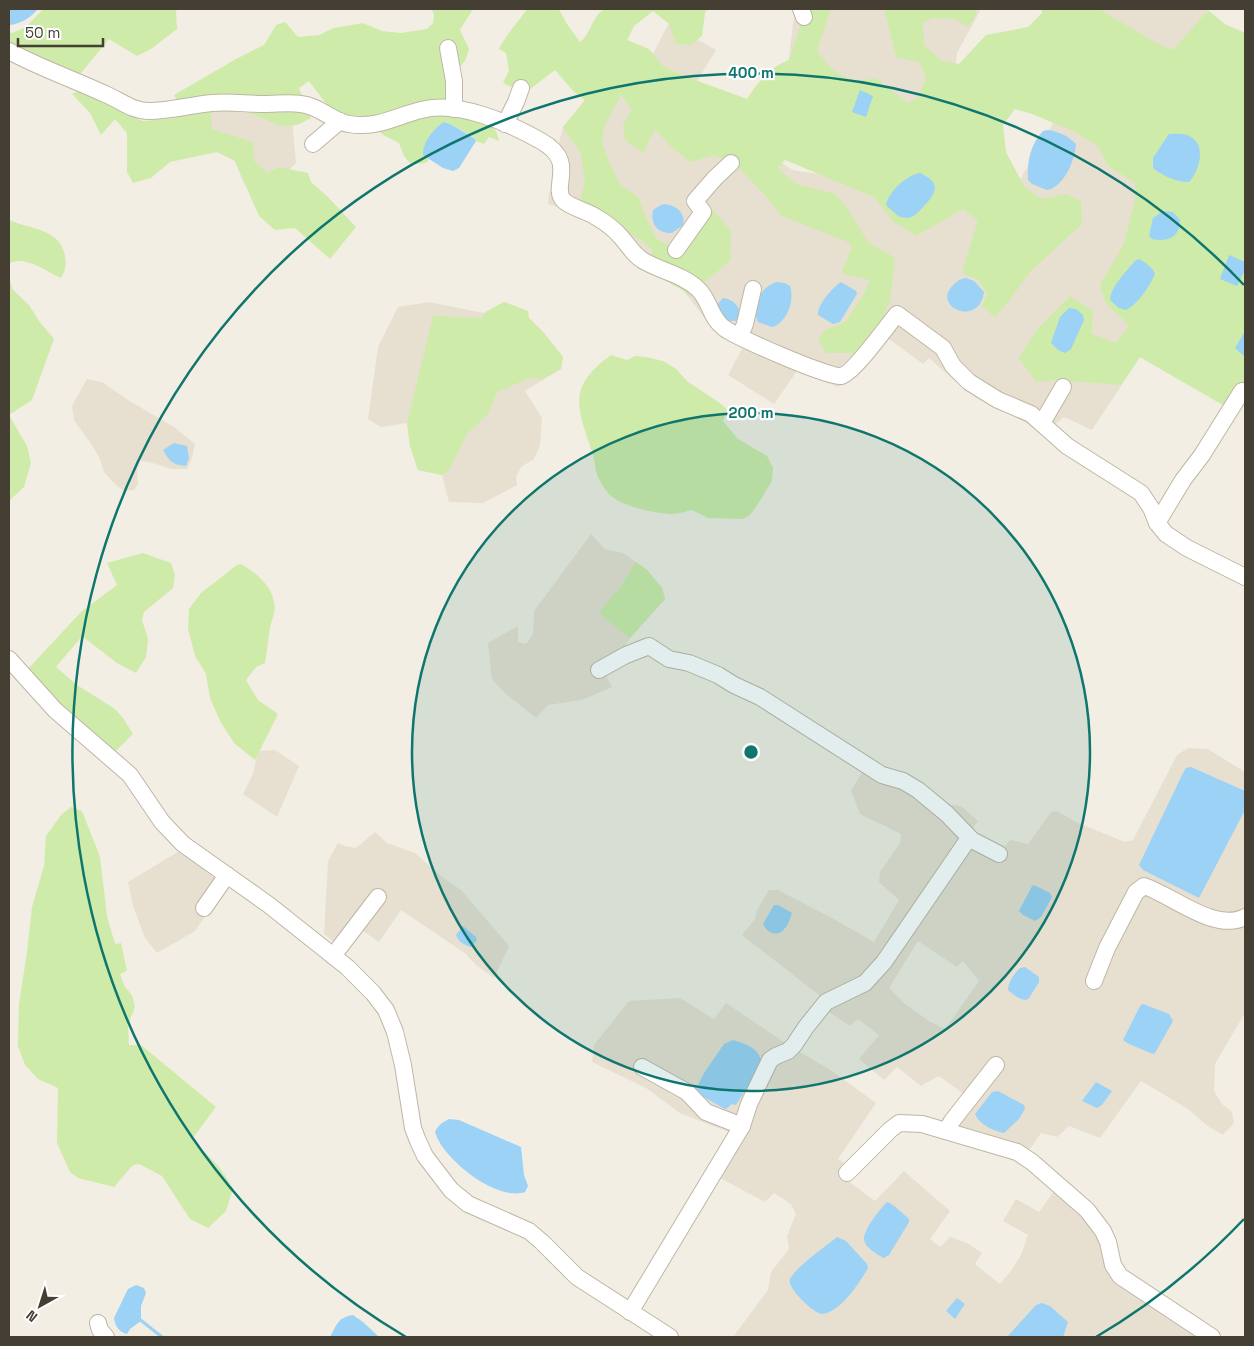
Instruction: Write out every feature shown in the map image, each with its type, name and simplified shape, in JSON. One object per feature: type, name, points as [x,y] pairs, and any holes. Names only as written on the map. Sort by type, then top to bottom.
[{"type":"street","points":[[448,48],[454,81],[454,109]]},
{"type":"street","points":[[9,51],[120,102],[148,111],[214,102],[264,104],[290,102],[312,106],[348,124],[378,124],[399,119],[419,110],[433,108],[454,109],[479,114],[505,124],[544,143],[553,150],[559,158],[561,166],[560,194],[564,201],[588,212],[608,225],[640,258],[686,280],[700,291],[716,320],[725,329],[814,369],[830,375],[842,376],[853,369],[897,314],[943,348],[953,366],[969,382],[998,400],[1031,414],[1068,446],[1141,493],[1151,508],[1157,524],[1175,541],[1245,577]]},
{"type":"street","points":[[505,124],[521,88]]},
{"type":"street","points":[[313,144],[340,121]]},
{"type":"street","points":[[676,250],[703,212],[696,201],[715,178],[731,163]]},
{"type":"street","points":[[740,336],[745,324],[753,289]]},
{"type":"street","points":[[1042,423],[1063,387]]},
{"type":"street","points":[[1157,524],[1183,480],[1206,449],[1242,391]]},
{"type":"street","points":[[599,670],[626,655],[650,646],[669,658],[689,663],[718,675],[734,685],[760,696],[882,775],[903,781],[918,790],[947,814],[969,838],[999,854]]},
{"type":"street","points":[[9,659],[50,705],[130,775],[171,832],[184,844],[269,905],[362,980],[386,1010],[396,1032],[413,1128],[425,1156],[451,1190],[468,1204],[530,1231],[577,1277],[670,1337]]},
{"type":"street","points":[[630,1312],[742,1126],[749,1104],[770,1060],[788,1051],[794,1045],[826,1002],[865,984],[884,962],[969,838]]},
{"type":"street","points":[[204,908],[227,875]]},
{"type":"street","points":[[1094,981],[1106,948],[1136,892],[1144,886],[1156,890],[1211,918],[1231,921],[1240,920],[1245,917]]},
{"type":"street","points":[[333,956],[378,897]]},
{"type":"street","points":[[946,1130],[996,1065]]},
{"type":"street","points":[[642,1067],[687,1092],[706,1112],[742,1126]]},
{"type":"street","points":[[847,1173],[899,1123],[922,1124],[1017,1152],[1032,1162],[1087,1210],[1108,1242],[1113,1265],[1120,1276],[1212,1337]]},
{"type":"shaded area","points":[[795,9],[981,9],[957,53],[950,118],[787,72]]},
{"type":"shaded area","points":[[1049,9],[1206,9],[1225,24],[1209,71]]},
{"type":"shaded area","points":[[669,23],[716,50],[689,94],[643,73]]},
{"type":"shaded area","points":[[217,89],[292,120],[296,163],[275,185],[245,186],[235,161],[217,152],[206,154],[200,122]]},
{"type":"shaded area","points":[[604,90],[652,90],[747,138],[792,170],[818,174],[1014,190],[1059,113],[1148,139],[1185,383],[1140,357],[1092,430],[1064,417],[1042,435],[1026,423],[980,398],[956,382],[929,358],[923,364],[889,339],[865,367],[848,383],[838,387],[797,371],[774,404],[728,375],[744,345],[709,324],[684,291],[636,264],[614,241],[576,213],[548,204],[549,193],[557,176],[554,163],[563,127],[585,100]]},
{"type":"shaded area","points":[[429,302],[484,313],[504,302],[528,311],[529,318],[563,357],[561,369],[525,391],[542,418],[540,446],[534,459],[521,467],[516,477],[517,485],[483,503],[449,502],[442,475],[418,470],[410,446],[407,423],[381,427],[368,419],[378,347],[398,307]]},
{"type":"shaded area","points":[[87,379],[102,382],[174,427],[195,444],[187,469],[172,469],[140,461],[137,471],[138,484],[134,490],[124,491],[116,485],[104,472],[100,459],[92,445],[74,420],[72,406]]},
{"type":"shaded area","points":[[591,534],[605,549],[623,553],[647,570],[662,588],[665,599],[635,632],[605,673],[612,687],[582,700],[548,705],[536,718],[505,693],[492,679],[488,643],[518,626],[518,642],[526,644],[533,634],[534,611]]},
{"type":"shaded area","points":[[1188,748],[1208,749],[1245,772],[1245,1013],[1215,1064],[1214,1091],[1222,1104],[1232,1112],[1234,1123],[1223,1135],[1209,1127],[1188,1109],[1141,1081],[1100,1138],[1069,1126],[1057,1137],[1041,1133],[1028,1152],[941,1125],[965,1095],[939,1076],[921,1086],[897,1067],[884,1080],[859,1059],[879,1035],[858,1019],[850,1026],[824,1009],[824,999],[742,935],[755,919],[757,910],[769,890],[778,890],[874,942],[899,900],[879,882],[880,872],[900,843],[901,834],[860,814],[851,790],[869,762],[898,776],[916,779],[946,804],[961,806],[978,821],[970,832],[1000,852],[1010,840],[1028,844],[1051,812],[1057,811],[1076,822],[1125,842],[1133,840],[1177,755]],"holes":[[[918,941],[957,967],[963,961],[979,981],[945,1029],[929,1021],[905,1004],[889,988]]]},
{"type":"shaded area","points":[[275,750],[299,766],[277,817],[243,794],[253,774],[258,751]]},
{"type":"shaded area","points":[[375,832],[387,843],[415,853],[461,890],[509,946],[494,978],[476,965],[466,954],[401,910],[379,942],[360,929],[344,950],[324,934],[328,861],[338,843],[356,848]]},
{"type":"shaded area","points":[[181,850],[228,882],[195,931],[157,953],[145,938],[133,906],[128,882]]},
{"type":"shaded area","points":[[680,998],[714,1019],[726,1003],[790,1046],[832,1071],[876,1103],[838,1159],[849,1166],[847,1180],[875,1201],[904,1171],[950,1211],[930,1239],[940,1247],[950,1237],[967,1243],[982,1253],[975,1264],[1000,1284],[1021,1255],[1028,1235],[1003,1221],[1016,1199],[1039,1212],[1061,1181],[1118,1264],[1150,1290],[1220,1337],[733,1337],[768,1290],[771,1272],[789,1249],[787,1236],[796,1214],[791,1204],[774,1193],[765,1202],[720,1178],[731,1133],[680,1113],[646,1088],[592,1062],[594,1045],[629,1001]]},
{"type":"green space","points":[[43,9],[176,9],[177,29],[151,49],[137,56],[109,39],[76,79],[9,49],[9,32],[12,33],[26,27]]},
{"type":"green space","points":[[432,9],[473,9],[460,30],[469,49],[465,61],[451,76],[452,101],[488,121],[497,134],[499,141],[489,137],[484,144],[444,122],[423,155],[429,160],[423,164],[410,163],[404,156],[399,143],[385,136],[364,121],[333,113],[309,81],[299,88],[311,118],[297,125],[280,126],[253,114],[218,105],[211,114],[212,129],[253,142],[254,161],[268,173],[279,167],[308,173],[311,182],[356,227],[330,259],[295,228],[275,230],[259,216],[235,161],[217,152],[170,162],[151,178],[133,183],[127,172],[127,133],[115,119],[101,135],[90,113],[72,94],[81,89],[112,103],[125,114],[143,121],[176,118],[184,110],[174,95],[264,45],[276,25],[285,22],[298,37],[319,35],[334,28],[363,23],[382,31],[401,33],[427,29],[433,23],[434,15]]},
{"type":"green space","points":[[527,9],[557,9],[580,42],[587,35],[596,17],[604,9],[707,9],[702,36],[691,45],[676,44],[669,24],[653,11],[634,26],[627,40],[649,49],[664,67],[747,99],[765,76],[789,60],[806,9],[831,9],[817,51],[834,71],[855,82],[876,78],[908,103],[918,98],[926,78],[919,62],[896,57],[884,9],[977,9],[973,21],[967,27],[956,19],[933,18],[923,23],[924,45],[942,61],[959,64],[986,35],[1028,27],[1042,13],[1041,9],[1099,9],[1156,43],[1173,50],[1209,11],[1225,24],[1245,33],[1245,393],[1233,411],[1140,357],[1121,385],[1057,380],[1036,382],[1019,358],[1035,332],[1070,296],[1093,311],[1092,334],[1116,343],[1129,326],[1105,302],[1100,285],[1123,246],[1135,201],[1135,183],[1108,166],[1098,146],[1073,131],[1015,109],[1003,125],[1006,152],[1024,186],[1041,199],[1066,194],[1081,201],[1082,224],[1029,273],[995,317],[982,306],[987,293],[978,280],[962,273],[978,220],[963,209],[916,236],[894,222],[874,197],[785,160],[778,168],[796,184],[836,194],[868,242],[895,258],[890,301],[877,331],[855,353],[826,353],[818,339],[825,330],[845,322],[863,296],[870,280],[841,273],[852,248],[848,242],[782,216],[737,166],[715,155],[690,162],[670,146],[655,129],[643,153],[625,140],[623,124],[632,110],[621,95],[604,127],[602,142],[620,184],[639,198],[645,216],[657,239],[668,245],[683,240],[704,216],[713,210],[731,231],[730,261],[688,296],[684,291],[648,271],[653,250],[642,241],[579,203],[585,183],[581,154],[563,127],[585,100],[574,92],[555,70],[525,93],[503,83],[509,70],[506,53],[499,49]]},
{"type":"green space","points":[[9,220],[41,230],[55,238],[60,244],[66,259],[65,269],[61,278],[28,262],[15,261],[9,264]]},
{"type":"green space","points":[[9,278],[13,290],[29,305],[54,339],[32,400],[9,415]]},
{"type":"green space","points":[[504,302],[528,311],[529,318],[563,357],[561,369],[543,379],[530,378],[497,392],[489,413],[467,434],[450,469],[442,475],[418,470],[410,446],[407,423],[433,316],[482,318],[484,313]]},
{"type":"green space","points":[[611,355],[627,360],[635,356],[663,361],[676,369],[688,382],[727,409],[723,421],[738,439],[767,456],[773,468],[772,481],[750,515],[743,519],[708,518],[692,510],[675,514],[658,513],[624,503],[608,493],[597,474],[582,422],[579,399],[587,377]]},
{"type":"green space","points":[[9,415],[27,446],[31,463],[24,487],[9,501]]},
{"type":"green space","points":[[143,553],[171,563],[175,575],[173,588],[144,612],[142,620],[148,639],[146,657],[136,673],[117,663],[82,636],[56,667],[77,685],[115,709],[123,718],[133,734],[115,752],[39,686],[27,670],[81,612],[117,585],[107,563]]},
{"type":"green space","points":[[636,562],[647,570],[662,588],[665,599],[630,638],[599,613],[621,586]]},
{"type":"green space","points":[[241,564],[260,578],[270,590],[274,605],[265,663],[256,667],[246,680],[258,700],[278,714],[255,760],[234,743],[220,721],[210,698],[206,674],[195,656],[188,629],[189,609],[201,593],[237,565]]},
{"type":"green space","points":[[71,807],[82,811],[100,857],[107,916],[115,944],[121,943],[127,971],[120,974],[125,987],[132,995],[135,1007],[128,1025],[129,1045],[141,1045],[216,1107],[192,1139],[220,1168],[233,1188],[226,1211],[208,1228],[190,1219],[162,1176],[139,1164],[133,1165],[114,1187],[78,1178],[70,1172],[57,1143],[58,1088],[38,1079],[25,1065],[18,1046],[19,1004],[32,907],[44,866],[46,836],[61,815]]},
{"type":"water","points":[[9,9],[38,9],[25,20],[9,25]]},
{"type":"water","points":[[860,90],[873,96],[866,117],[852,112]]},
{"type":"water","points":[[444,122],[474,138],[476,141],[459,168],[453,171],[443,168],[423,155],[424,146],[429,136]]},
{"type":"water","points":[[1048,130],[1064,135],[1076,144],[1068,172],[1059,184],[1047,190],[1032,184],[1028,180],[1028,173],[1032,148],[1043,131]]},
{"type":"water","points":[[1169,134],[1187,135],[1195,140],[1198,145],[1200,151],[1199,164],[1189,182],[1170,178],[1153,168],[1153,158]]},
{"type":"water","points":[[920,173],[934,183],[933,195],[914,216],[909,218],[898,216],[886,205],[891,194],[910,177]]},
{"type":"water","points":[[664,204],[679,210],[683,217],[683,225],[672,233],[659,230],[654,224],[653,210]]},
{"type":"water","points":[[1163,211],[1173,212],[1180,220],[1178,231],[1167,239],[1152,239],[1149,236],[1153,218]]},
{"type":"water","points":[[1229,255],[1245,262],[1245,270],[1237,286],[1220,279]]},
{"type":"water","points":[[1139,259],[1148,265],[1155,274],[1147,289],[1135,303],[1126,310],[1119,308],[1110,300],[1113,290],[1123,274]]},
{"type":"water","points":[[966,278],[974,281],[984,292],[981,303],[975,309],[960,311],[953,308],[947,296],[955,283]]},
{"type":"water","points":[[776,282],[785,283],[790,286],[791,298],[786,316],[772,327],[758,322],[754,312],[761,294],[767,287]]},
{"type":"water","points":[[841,282],[856,291],[857,294],[840,322],[833,324],[818,315],[818,311],[833,288]]},
{"type":"water","points":[[723,298],[737,305],[740,314],[736,321],[729,321],[724,318],[717,305]]},
{"type":"water","points":[[1069,308],[1076,309],[1083,315],[1084,320],[1071,349],[1065,353],[1058,350],[1051,343],[1060,317]]},
{"type":"water","points":[[1245,331],[1245,357],[1235,348]]},
{"type":"water","points":[[174,443],[187,446],[189,458],[186,466],[172,462],[163,450]]},
{"type":"water","points":[[1191,767],[1245,791],[1245,810],[1199,898],[1143,870],[1139,865],[1183,773],[1186,768]]},
{"type":"water","points":[[1034,885],[1050,893],[1052,897],[1041,917],[1035,921],[1019,911]]},
{"type":"water","points":[[774,905],[778,905],[792,913],[786,926],[776,934],[770,932],[763,924]]},
{"type":"water","points":[[463,926],[476,937],[477,940],[471,947],[462,943],[456,935]]},
{"type":"water","points":[[1025,967],[1039,977],[1039,982],[1026,1000],[1008,990],[1014,975],[1020,968]]},
{"type":"water","points":[[1143,1004],[1169,1014],[1173,1021],[1153,1054],[1123,1040],[1140,1006]]},
{"type":"water","points":[[733,1040],[754,1049],[761,1061],[760,1067],[736,1105],[732,1104],[726,1109],[697,1093],[696,1089],[704,1073],[724,1044]]},
{"type":"water","points":[[1096,1082],[1112,1091],[1102,1105],[1097,1108],[1082,1101]]},
{"type":"water","points":[[998,1091],[1024,1105],[1025,1109],[1019,1119],[1004,1133],[995,1131],[987,1126],[975,1114],[992,1092]]},
{"type":"water","points":[[449,1119],[459,1120],[521,1147],[524,1175],[528,1186],[525,1192],[513,1193],[500,1190],[472,1176],[459,1165],[448,1154],[435,1132],[441,1124]]},
{"type":"water","points":[[887,1202],[909,1219],[909,1222],[889,1255],[884,1258],[869,1248],[864,1239],[869,1225]]},
{"type":"water","points":[[837,1237],[846,1241],[867,1264],[868,1268],[842,1303],[829,1312],[822,1314],[813,1310],[796,1294],[790,1279],[805,1263]]},
{"type":"water","points":[[136,1285],[144,1288],[146,1293],[141,1306],[141,1321],[130,1329],[127,1334],[118,1328],[114,1318],[128,1289]]},
{"type":"water","points":[[957,1298],[965,1304],[955,1319],[946,1311]]},
{"type":"water","points":[[1042,1303],[1050,1306],[1068,1322],[1063,1337],[1007,1337],[1036,1305]]},
{"type":"water","points":[[353,1315],[379,1337],[330,1337],[341,1320]]},
{"type":"waterway","points":[[138,1318],[162,1337]]}]
